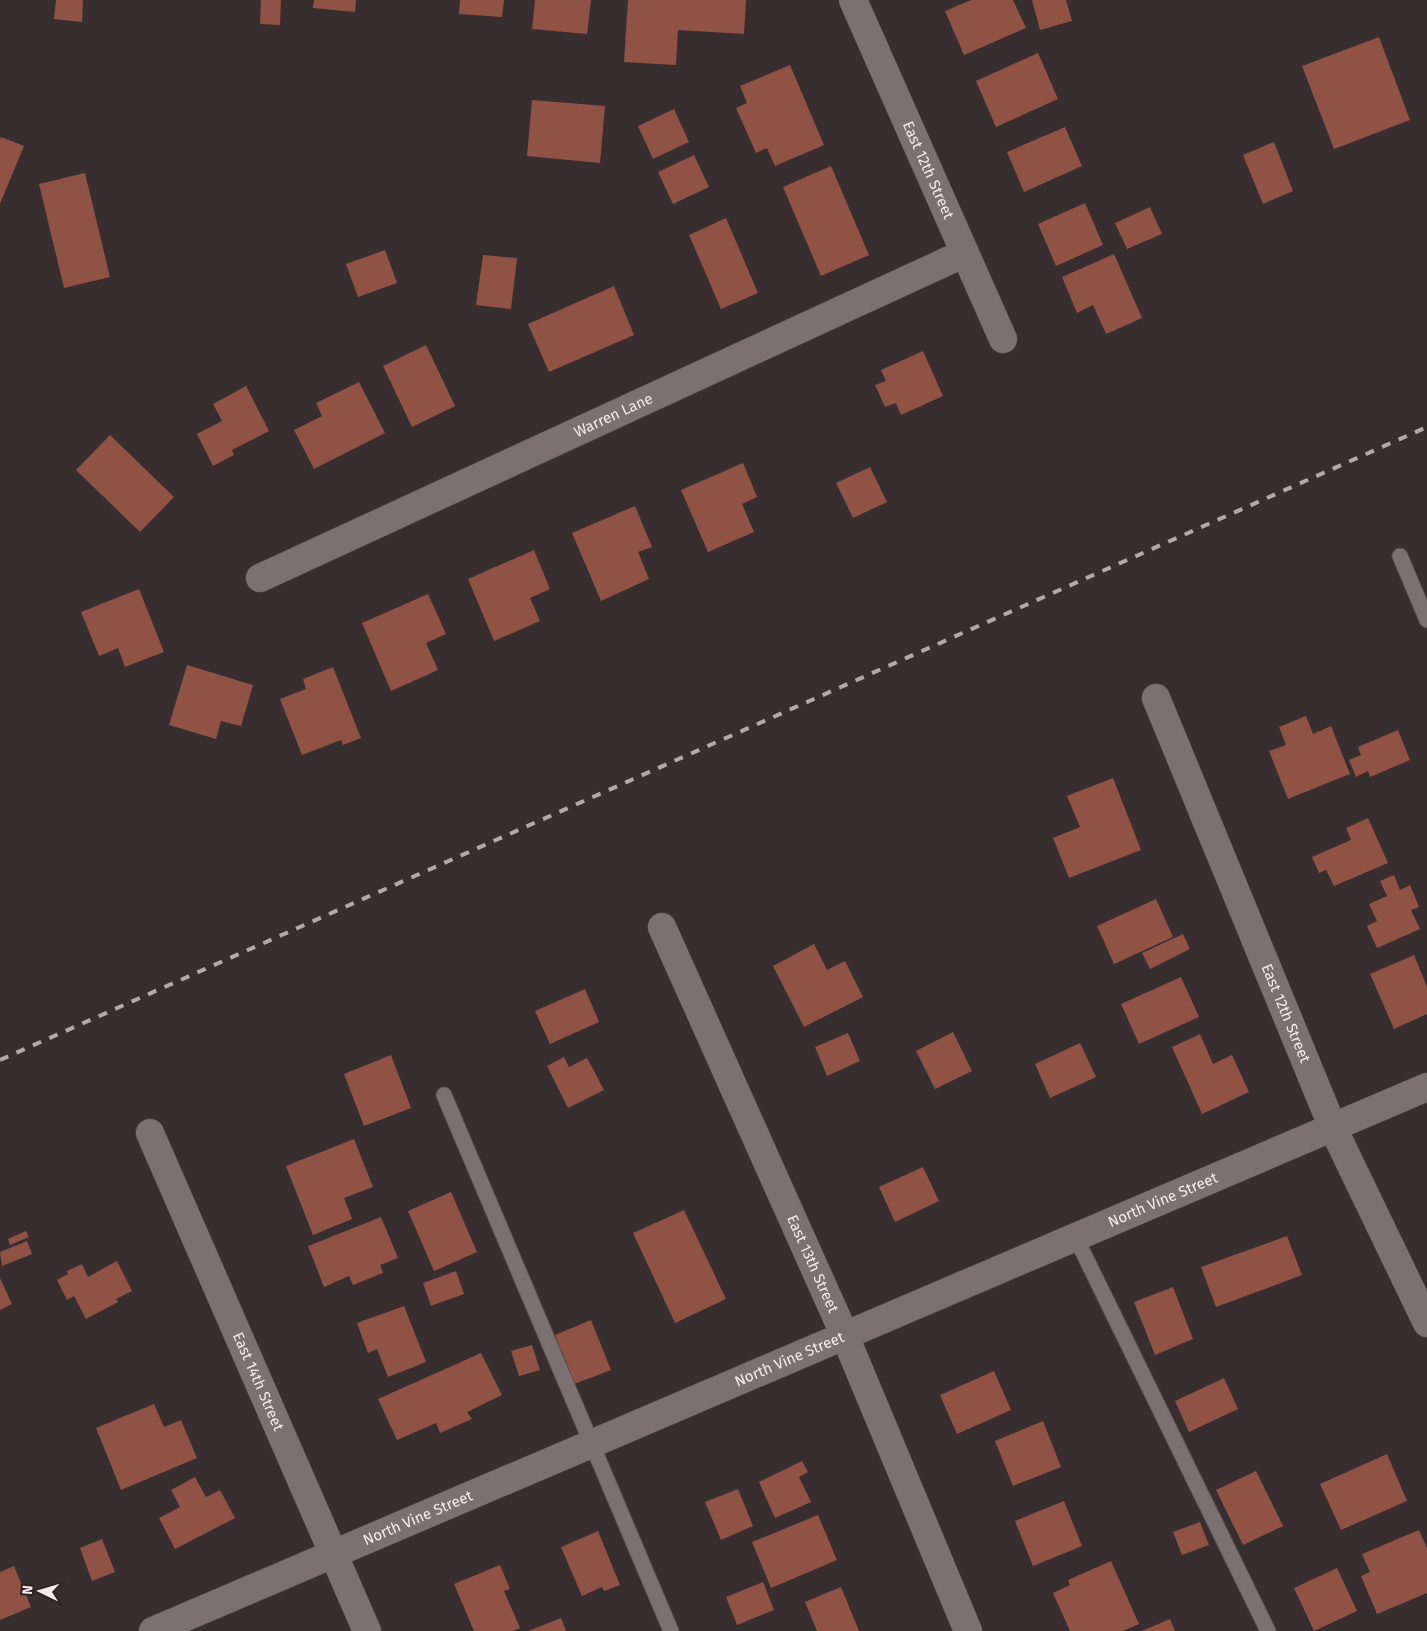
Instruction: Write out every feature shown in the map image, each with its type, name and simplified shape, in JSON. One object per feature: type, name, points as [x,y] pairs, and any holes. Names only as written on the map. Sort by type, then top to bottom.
[{"type":"street","name":"East 12th Street","points":[[853,0],[1003,340]]},
{"type":"street","name":"Warren Lane","points":[[260,578],[965,253]]},
{"type":"street","name":"East 12th Street","points":[[1156,698],[1333,1128],[1427,1323]]},
{"type":"street","name":"East 13th Street","points":[[662,927],[845,1336],[968,1631]]},
{"type":"street","name":"North Vine Street","points":[[153,1631],[1427,1088]]},
{"type":"street","name":"East 14th Street","points":[[150,1133],[367,1631]]},
{"type":"lane","points":[[1400,556],[1427,620]]},
{"type":"lane","points":[[444,1095],[671,1631]]},
{"type":"lane","points":[[1076,1238],[1268,1631]]},
{"type":"building","points":[[56,0],[83,0],[82,22],[54,19]]},
{"type":"building","points":[[261,0],[281,0],[280,25],[260,24]]},
{"type":"building","points":[[314,0],[356,0],[355,12],[313,8]]},
{"type":"building","points":[[460,0],[504,0],[502,17],[459,14]]},
{"type":"building","points":[[535,0],[591,0],[587,34],[532,29]]},
{"type":"building","points":[[628,0],[746,0],[744,34],[678,30],[676,65],[624,62]]},
{"type":"building","points":[[971,0],[1013,0],[1026,28],[964,55],[945,11]]},
{"type":"building","points":[[1032,0],[1066,0],[1072,21],[1040,30]]},
{"type":"building","points":[[1379,37],[1410,120],[1334,149],[1302,66]]},
{"type":"building","points":[[1038,53],[1058,99],[996,127],[976,81]]},
{"type":"building","points":[[790,65],[824,145],[775,166],[767,148],[756,153],[736,108],[747,103],[740,86]]},
{"type":"building","points":[[532,100],[605,106],[600,163],[527,156]]},
{"type":"building","points":[[674,109],[689,142],[653,159],[638,126]]},
{"type":"building","points":[[1065,127],[1082,166],[1024,192],[1007,152]]},
{"type":"building","points":[[1,137],[24,146],[0,204],[0,139]]},
{"type":"building","points":[[1274,142],[1293,191],[1263,204],[1243,155]]},
{"type":"building","points":[[694,155],[709,187],[673,204],[658,172]]},
{"type":"building","points":[[831,166],[869,255],[821,276],[783,187]]},
{"type":"building","points":[[85,173],[110,277],[64,288],[39,184]]},
{"type":"building","points":[[1085,203],[1103,245],[1056,266],[1038,224]]},
{"type":"building","points":[[1150,207],[1162,234],[1127,249],[1115,223]]},
{"type":"building","points":[[726,218],[758,293],[721,309],[689,235]]},
{"type":"building","points":[[385,250],[397,283],[358,297],[346,264]]},
{"type":"building","points":[[1114,254],[1142,318],[1106,334],[1093,305],[1077,313],[1062,277]]},
{"type":"building","points":[[483,255],[517,258],[511,309],[476,305]]},
{"type":"building","points":[[614,286],[634,335],[549,372],[528,324]]},
{"type":"building","points":[[426,345],[455,406],[412,427],[383,366]]},
{"type":"building","points":[[923,351],[943,396],[901,415],[896,403],[885,407],[875,385],[886,381],[881,370]]},
{"type":"building","points":[[359,382],[385,433],[314,469],[294,430],[322,416],[316,403]]},
{"type":"building","points":[[246,386],[269,431],[232,450],[234,455],[213,466],[197,434],[222,421],[213,404]]},
{"type":"building","points":[[110,435],[174,497],[140,532],[76,470]]},
{"type":"building","points":[[743,463],[757,497],[742,504],[754,532],[708,552],[681,490]]},
{"type":"building","points":[[870,467],[887,502],[853,518],[836,483]]},
{"type":"building","points":[[635,506],[652,547],[638,552],[649,579],[601,601],[572,533]]},
{"type":"building","points":[[534,550],[550,589],[530,598],[540,621],[494,641],[468,579]]},
{"type":"building","points":[[139,589],[164,652],[125,667],[118,648],[99,656],[81,612]]},
{"type":"building","points":[[428,594],[446,634],[426,643],[438,670],[391,691],[362,623]]},
{"type":"building","points":[[187,665],[253,685],[241,726],[221,721],[216,739],[169,725]]},
{"type":"building","points":[[333,667],[361,738],[343,745],[341,740],[302,755],[280,699],[306,689],[303,679]]},
{"type":"building","points":[[1306,716],[1313,734],[1331,726],[1350,774],[1288,799],[1269,751],[1286,745],[1279,727]]},
{"type":"building","points":[[1398,730],[1410,760],[1370,777],[1368,771],[1356,777],[1349,760],[1361,755],[1358,747]]},
{"type":"building","points":[[1113,778],[1141,850],[1069,878],[1053,838],[1080,827],[1067,796]]},
{"type":"building","points":[[1368,818],[1388,863],[1334,886],[1326,870],[1319,873],[1312,857],[1351,840],[1346,828]]},
{"type":"building","points":[[1394,875],[1400,890],[1410,885],[1419,907],[1411,910],[1420,929],[1377,948],[1367,926],[1377,921],[1369,904],[1387,896],[1380,881]]},
{"type":"building","points":[[1156,899],[1173,937],[1114,964],[1097,926]]},
{"type":"building","points":[[1183,934],[1190,949],[1150,969],[1142,953]]},
{"type":"building","points":[[814,944],[827,970],[845,961],[863,997],[804,1027],[773,966]]},
{"type":"building","points":[[1414,955],[1427,987],[1427,1014],[1394,1029],[1370,974]]},
{"type":"building","points":[[1181,977],[1199,1017],[1139,1044],[1121,1004]]},
{"type":"building","points":[[585,989],[599,1022],[550,1044],[535,1011]]},
{"type":"building","points":[[953,1032],[972,1071],[935,1089],[916,1051]]},
{"type":"building","points":[[848,1033],[860,1061],[827,1076],[815,1047]]},
{"type":"building","points":[[1200,1034],[1213,1064],[1232,1055],[1249,1092],[1202,1114],[1172,1047]]},
{"type":"building","points":[[1080,1043],[1096,1077],[1050,1098],[1035,1064]]},
{"type":"building","points":[[391,1055],[411,1108],[364,1126],[344,1074]]},
{"type":"building","points":[[564,1057],[569,1067],[587,1058],[604,1090],[568,1108],[547,1066]]},
{"type":"building","points":[[354,1139],[373,1187],[344,1198],[352,1219],[313,1235],[286,1166]]},
{"type":"building","points":[[923,1167],[939,1201],[895,1222],[879,1187]]},
{"type":"building","points":[[451,1192],[477,1252],[434,1271],[408,1211]]},
{"type":"building","points":[[684,1210],[726,1299],[675,1323],[633,1233]]},
{"type":"building","points":[[381,1217],[398,1258],[380,1265],[383,1273],[353,1285],[349,1276],[324,1287],[308,1246]]},
{"type":"building","points":[[26,1231],[29,1237],[10,1245],[8,1239]]},
{"type":"building","points":[[1287,1236],[1302,1275],[1216,1307],[1201,1267]]},
{"type":"building","points":[[27,1241],[32,1254],[2,1266],[0,1252]]},
{"type":"building","points":[[117,1261],[132,1291],[116,1299],[118,1302],[86,1319],[74,1296],[67,1300],[57,1280],[68,1274],[67,1271],[82,1264],[88,1277]]},
{"type":"building","points":[[456,1271],[464,1294],[431,1306],[423,1283]]},
{"type":"building","points":[[0,1278],[12,1304],[0,1310]]},
{"type":"building","points":[[1173,1287],[1193,1339],[1155,1355],[1134,1302]]},
{"type":"building","points":[[404,1306],[426,1362],[388,1377],[377,1349],[368,1353],[357,1323]]},
{"type":"building","points":[[591,1320],[611,1370],[574,1384],[555,1335]]},
{"type":"building","points":[[532,1345],[540,1370],[519,1376],[511,1351]]},
{"type":"building","points":[[481,1353],[502,1395],[467,1412],[472,1419],[440,1433],[436,1423],[397,1440],[378,1399]]},
{"type":"building","points":[[994,1371],[1011,1410],[957,1434],[940,1395]]},
{"type":"building","points":[[1224,1378],[1238,1409],[1189,1432],[1175,1401]]},
{"type":"building","points":[[154,1404],[164,1427],[181,1420],[197,1458],[121,1490],[96,1428]]},
{"type":"building","points":[[1043,1421],[1061,1467],[1013,1486],[995,1441]]},
{"type":"building","points":[[1387,1454],[1407,1501],[1341,1530],[1320,1484]]},
{"type":"building","points":[[802,1461],[808,1472],[799,1477],[811,1502],[775,1518],[759,1482]]},
{"type":"building","points":[[1256,1471],[1283,1526],[1243,1545],[1216,1490]]},
{"type":"building","points":[[195,1477],[206,1497],[220,1490],[235,1518],[175,1549],[159,1518],[180,1507],[171,1490]]},
{"type":"building","points":[[738,1489],[753,1526],[721,1540],[705,1502]]},
{"type":"building","points":[[1064,1501],[1082,1546],[1033,1566],[1015,1521]]},
{"type":"building","points":[[818,1515],[837,1560],[771,1588],[752,1542]]},
{"type":"building","points":[[1200,1522],[1209,1545],[1182,1555],[1173,1532]]},
{"type":"building","points":[[1419,1530],[1427,1548],[1427,1593],[1377,1614],[1361,1576],[1370,1572],[1362,1554]]},
{"type":"building","points":[[598,1531],[620,1585],[604,1591],[602,1587],[582,1596],[561,1547]]},
{"type":"building","points":[[102,1539],[115,1572],[92,1581],[80,1548]]},
{"type":"building","points":[[1111,1561],[1139,1624],[1123,1631],[1070,1631],[1053,1593],[1070,1585],[1068,1580]]},
{"type":"building","points":[[500,1565],[510,1589],[504,1591],[520,1628],[513,1631],[474,1631],[454,1584]]},
{"type":"building","points":[[14,1566],[31,1607],[0,1620],[0,1572]]},
{"type":"building","points":[[1337,1568],[1357,1611],[1314,1631],[1294,1588]]},
{"type":"building","points":[[763,1582],[774,1610],[737,1625],[726,1597]]},
{"type":"building","points":[[841,1587],[859,1631],[817,1631],[805,1602]]},
{"type":"building","points":[[561,1618],[566,1631],[528,1631]]},
{"type":"building","points":[[1170,1619],[1175,1631],[1142,1631]]},
{"type":"railway","points":[[0,1060],[1427,427]]}]
